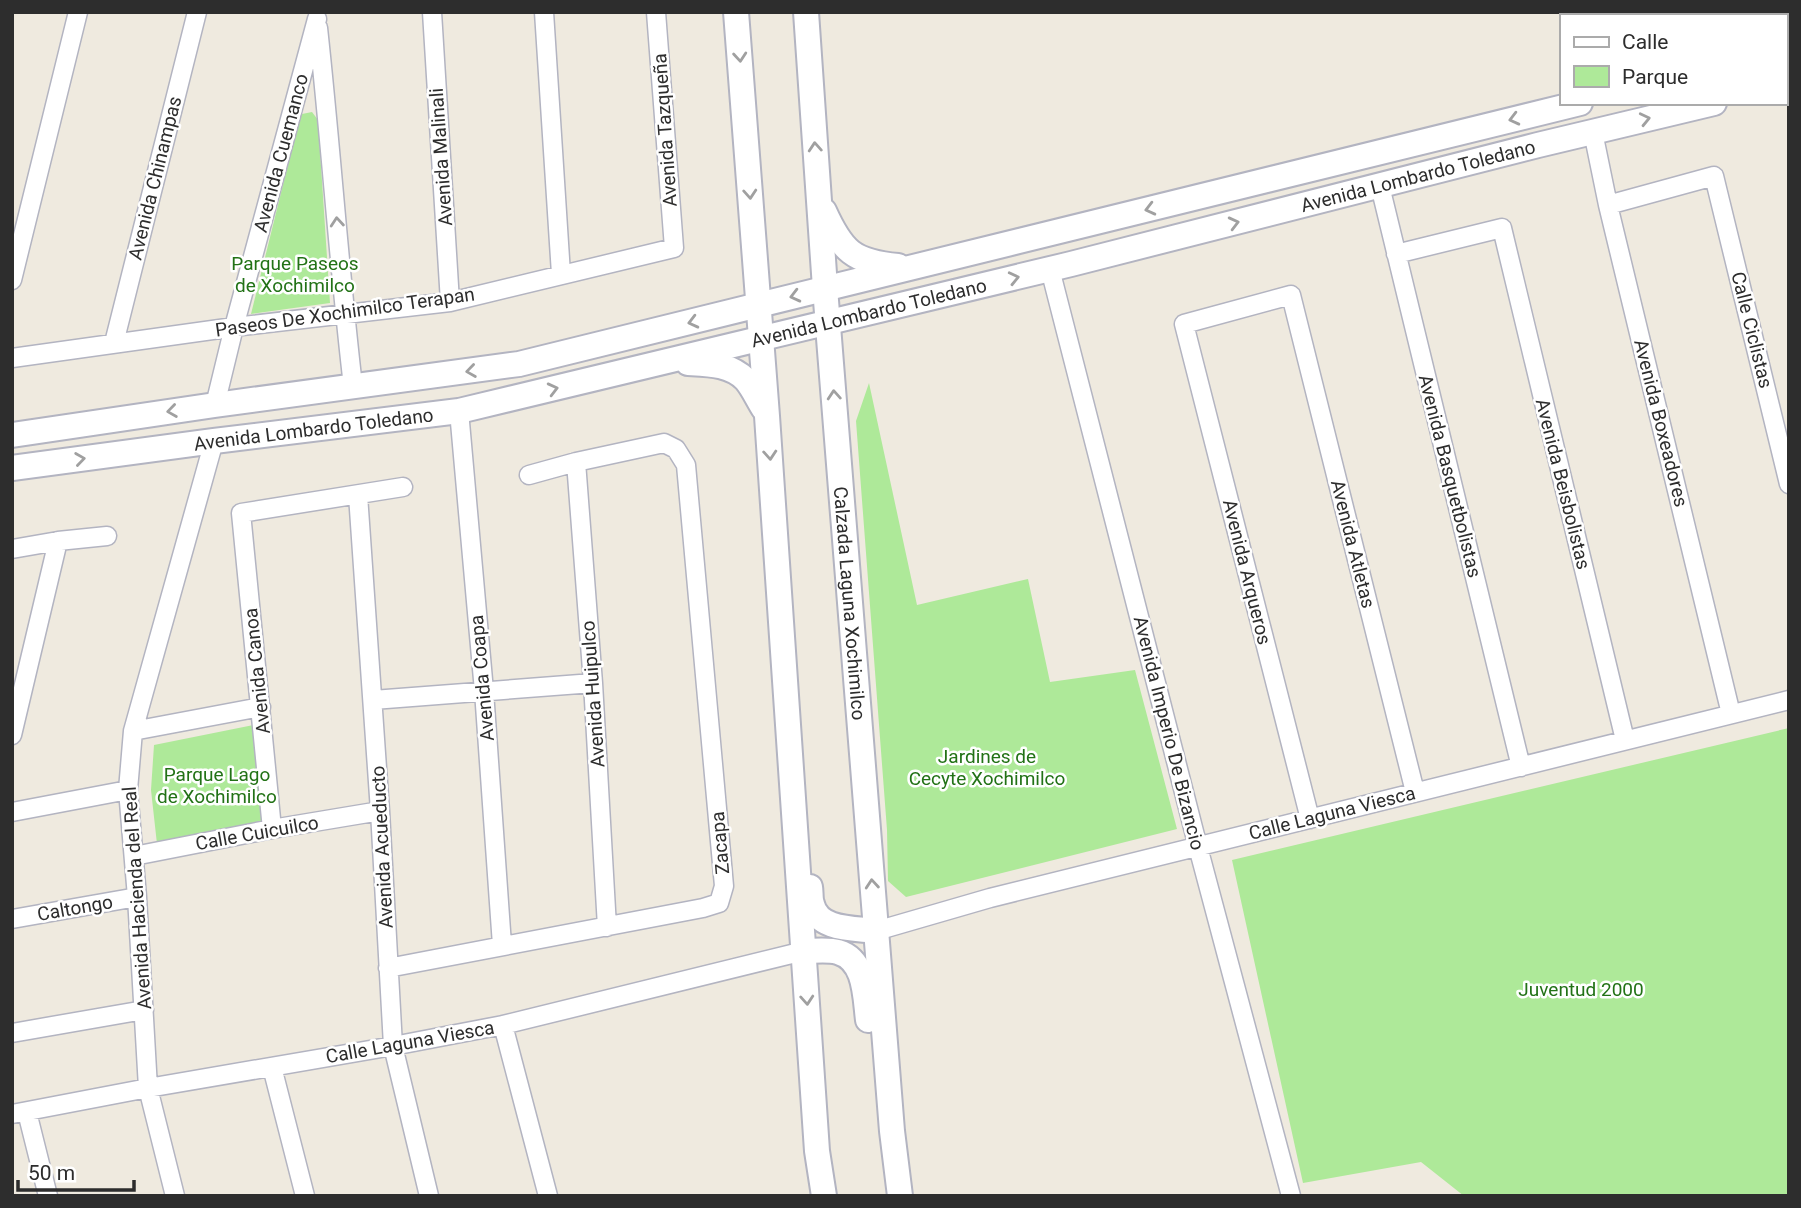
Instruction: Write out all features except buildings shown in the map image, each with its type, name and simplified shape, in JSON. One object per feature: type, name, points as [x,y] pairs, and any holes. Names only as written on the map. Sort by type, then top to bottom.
[{"type":"main road","points":[[736,12],[762,338],[817,1150],[824,1196]]},
{"type":"main road","name":"Calzada Laguna Xochimilco","points":[[806,12],[825,288],[898,1186]]},
{"type":"main road","name":"Avenida Lombardo Toledano","points":[[12,435],[519,364],[1572,105]]},
{"type":"main road","points":[[1538,145],[1540,130],[1545,124],[1583,105]]},
{"type":"main road","name":"Avenida Lombardo Toledano","points":[[12,468],[214,440],[460,411],[1050,269],[1706,105]]},
{"type":"main road","points":[[1385,184],[1456,156],[1464,144],[1463,132]]},
{"type":"main road","points":[[819,200],[842,246],[859,258],[882,265],[909,268]]},
{"type":"main road","points":[[663,362],[716,365],[732,370],[747,381],[767,416]]},
{"type":"main road","points":[[341,425],[353,386]]},
{"type":"main road","points":[[787,693],[799,735],[812,906],[824,921],[835,926],[876,930]]},
{"type":"main road","points":[[804,951],[835,951],[845,955],[862,976],[886,1143],[898,1186]]},
{"type":"street","points":[[12,280],[78,12]]},
{"type":"street","name":"Avenida Chinampas","points":[[114,343],[197,12]]},
{"type":"street","name":"Avenida Malinali","points":[[432,12],[450,302]]},
{"type":"street","points":[[544,12],[561,274]]},
{"type":"street","name":"Avenida Tazqueña","points":[[656,12],[674,248]]},
{"type":"street","points":[[316,15],[353,386]]},
{"type":"street","name":"Avenida Cuemanco","points":[[215,405],[316,15]]},
{"type":"street","name":"Avenida Boxeadores","points":[[1593,132],[1608,205],[1731,714]]},
{"type":"street","name":"Calle Ciclistas","points":[[1608,205],[1714,176],[1789,484]]},
{"type":"street","name":"Avenida Basquetbolistas","points":[[1385,184],[1396,254],[1521,767]]},
{"type":"street","name":"Avenida Beisbolistas","points":[[1396,254],[1502,229],[1625,740]]},
{"type":"street","name":"Paseos De Xochimilco Terapan","points":[[12,358],[234,327],[450,302],[674,248]]},
{"type":"street","name":"Avenida Imperio De Bizancio","points":[[1050,269],[1291,1196]]},
{"type":"street","name":"Avenida Arqueros","points":[[1291,295],[1184,324],[1310,819]]},
{"type":"street","name":"Avenida Atletas","points":[[1291,295],[1415,792]]},
{"type":"street","name":"Avenida Coapa","points":[[460,411],[502,945]]},
{"type":"street","name":"Avenida Hacienda del Real","points":[[175,1196],[148,1088],[128,790],[133,731],[214,440]]},
{"type":"street","name":"Zacapa","points":[[388,968],[719,903],[724,886],[686,465],[676,449],[663,443],[576,462]]},
{"type":"street","points":[[529,475],[576,462]]},
{"type":"street","name":"Avenida Huipulco","points":[[576,462],[593,683],[607,927]]},
{"type":"street","points":[[358,495],[403,487]]},
{"type":"street","name":"Avenida Canoa","points":[[272,829],[241,513],[358,495]]},
{"type":"street","name":"Avenida Acueducto","points":[[358,495],[393,1046],[429,1196]]},
{"type":"street","points":[[12,549],[107,536]]},
{"type":"street","points":[[12,735],[58,541]]},
{"type":"street","points":[[373,700],[593,683]]},
{"type":"street","name":"Calle Laguna Viesca","points":[[876,930],[990,898],[1789,700]]},
{"type":"street","points":[[133,731],[261,707]]},
{"type":"street","points":[[12,812],[128,790]]},
{"type":"street","name":"Calle Cuicuilco","points":[[134,856],[380,811]]},
{"type":"street","name":"Caltongo","points":[[12,919],[137,897]]},
{"type":"street","name":"Calle Laguna Viesca","points":[[19,1113],[503,1025],[804,951]]},
{"type":"street","points":[[12,1033],[144,1010]]},
{"type":"street","points":[[503,1025],[548,1196]]},
{"type":"street","points":[[272,1067],[305,1196]]},
{"type":"street","points":[[19,1113],[48,1196]]},
{"type":"green space","name":"Parque Paseos de Xochimilco","points":[[312,112],[318,120],[330,303],[251,314],[299,120],[302,114]]},
{"type":"green space","name":"Jardines de Cecyte Xochimilco","points":[[869,383],[917,605],[1028,579],[1050,682],[1135,670],[1177,829],[906,897],[888,881],[887,830],[856,421]]},
{"type":"green space","name":"Parque Lago de Xochimilco","points":[[263,723],[272,829],[157,844],[151,790],[154,745]]},
{"type":"green space","name":"Juventud 2000","points":[[1789,728],[1789,1196],[1464,1196],[1421,1162],[1303,1183],[1232,860]]}]
